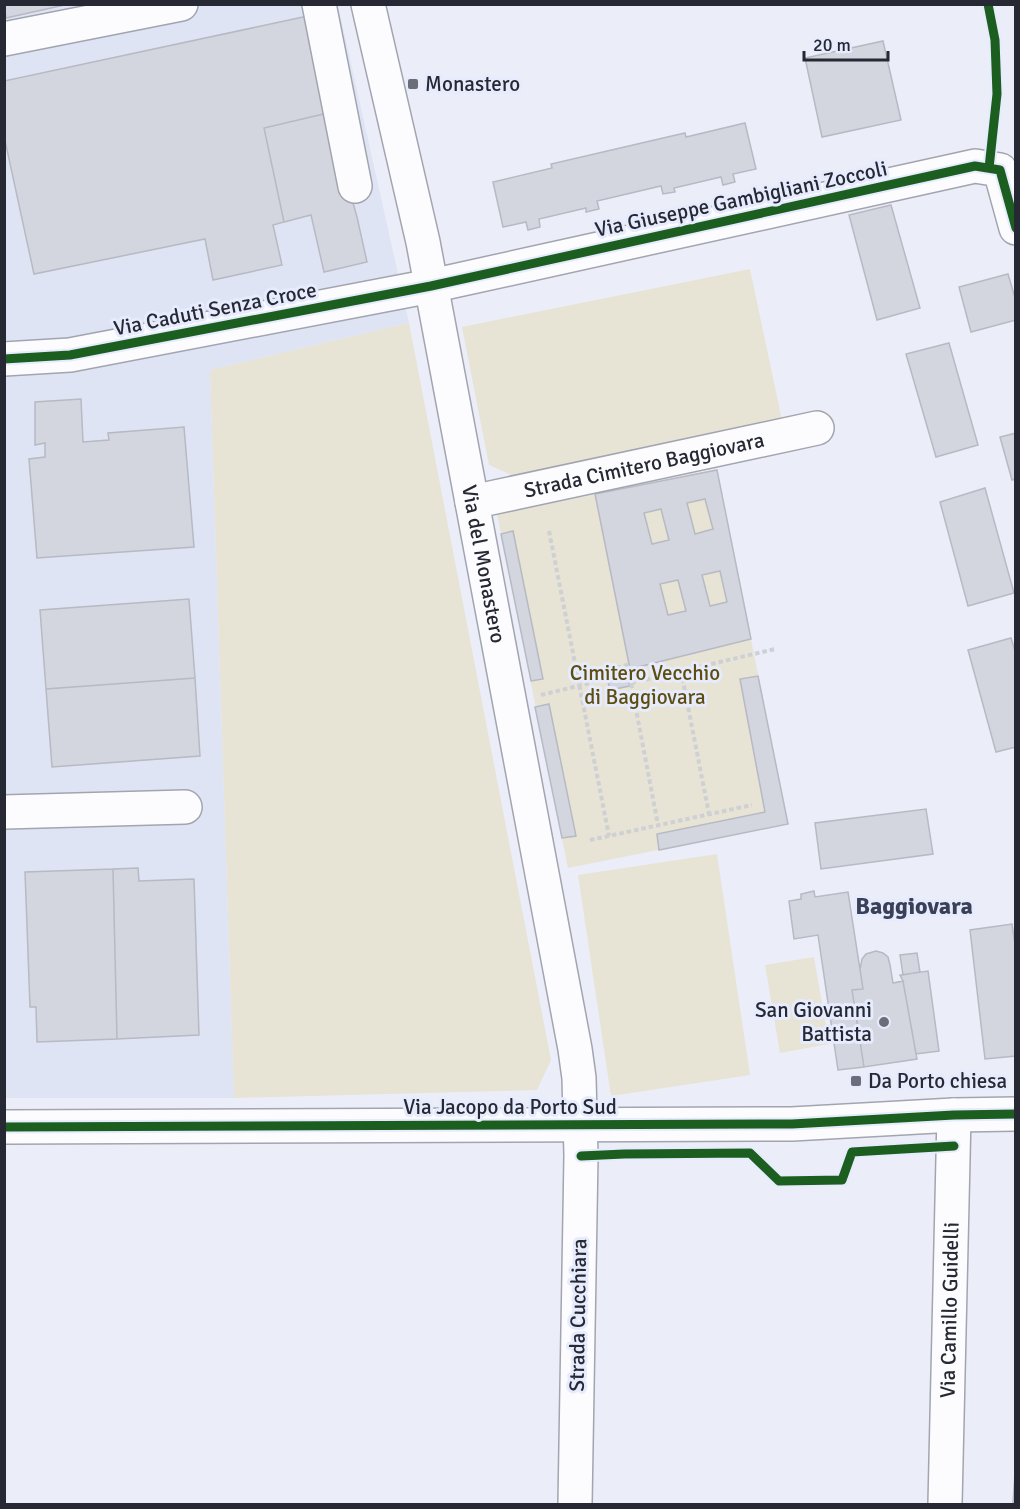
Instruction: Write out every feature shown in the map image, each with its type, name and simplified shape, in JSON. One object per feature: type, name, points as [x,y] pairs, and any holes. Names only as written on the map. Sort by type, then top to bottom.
[{"type":"street","points":[[4,39],[181,4]]},
{"type":"street","points":[[319,4],[355,186]]},
{"type":"street","name":"Via del Monastero","points":[[368,4],[423,242],[575,1049],[579,1078],[580,1125]]},
{"type":"street","name":"Via Giuseppe Gambigliani Zoccoli","points":[[431,286],[975,166],[1000,170],[1016,228]]},
{"type":"street","name":"Via Caduti Senza Croce","points":[[4,359],[70,355],[431,286]]},
{"type":"street","name":"Strada Cimitero Baggiovara","points":[[472,502],[817,428]]},
{"type":"street","points":[[4,812],[185,807]]},
{"type":"street","name":"Via Jacopo da Porto Sud","points":[[4,1127],[792,1124],[1016,1114]]},
{"type":"street","name":"Via Camillo Guidelli","points":[[945,1504],[954,1115]]},
{"type":"street","name":"Strada Cucchiara","points":[[575,1504],[580,1125]]},
{"type":"path","points":[[549,531],[609,836]]},
{"type":"path","points":[[631,683],[775,649]]},
{"type":"path","points":[[541,695],[590,683],[598,673],[627,665],[658,825]]},
{"type":"path","points":[[681,671],[709,814]]},
{"type":"path","points":[[590,840],[752,805]]},
{"type":"shaded area","points":[[4,5],[338,5],[409,323],[210,370],[234,1098],[5,1098]]},
{"type":"green space","points":[[750,269],[783,425],[525,481],[489,465],[462,327]]},
{"type":"green space","points":[[409,323],[551,1060],[537,1090],[234,1098],[210,370]]},
{"type":"green space","name":"Cimitero Vecchio di Baggiovara","points":[[717,470],[788,824],[568,868],[497,514]]},
{"type":"green space","points":[[717,854],[750,1075],[611,1096],[578,875]]},
{"type":"green space","points":[[814,957],[829,1044],[780,1053],[765,965]]},
{"type":"building","points":[[4,4],[69,4],[6,18]]},
{"type":"building","points":[[308,16],[328,113],[264,128],[284,222],[273,225],[282,265],[213,280],[205,239],[34,274],[4,136],[4,81]]},
{"type":"building","points":[[883,41],[901,120],[822,137],[805,58]]},
{"type":"building","points":[[328,113],[367,262],[324,272],[311,215],[284,222],[264,128]]},
{"type":"building","points":[[745,123],[756,169],[733,174],[735,182],[723,185],[721,177],[674,188],[675,192],[663,194],[661,186],[597,201],[599,209],[586,212],[586,208],[539,219],[540,227],[528,230],[526,222],[503,227],[493,182],[552,168],[551,164],[685,133],[686,137]]},
{"type":"building","points":[[891,205],[920,308],[877,320],[849,215]]},
{"type":"building","points":[[1008,274],[1016,301],[1016,320],[971,332],[959,287]]},
{"type":"building","points":[[949,343],[978,445],[936,457],[906,354]]},
{"type":"building","points":[[81,399],[83,442],[109,440],[108,433],[184,427],[194,547],[37,558],[29,459],[45,457],[45,443],[35,445],[35,402]]},
{"type":"building","points":[[1016,433],[1016,479],[1012,480],[1000,437]]},
{"type":"building","points":[[717,470],[751,639],[630,669],[595,494]],"holes":[[[705,499],[713,529],[695,534],[687,503]],[[661,509],[669,540],[652,544],[644,513]],[[720,571],[727,602],[710,606],[702,575]],[[678,580],[686,611],[668,615],[660,584]]]},
{"type":"building","points":[[985,488],[1014,593],[968,606],[940,502]]},
{"type":"building","points":[[513,531],[543,679],[531,681],[501,534]]},
{"type":"building","points":[[189,599],[195,678],[46,689],[40,610]]},
{"type":"building","points":[[1011,638],[1016,654],[1016,747],[996,752],[968,650]]},
{"type":"building","points":[[625,669],[630,686],[610,690],[606,673]]},
{"type":"building","points":[[758,676],[788,824],[659,850],[657,834],[765,812],[740,679]]},
{"type":"building","points":[[195,678],[200,756],[52,767],[46,689]]},
{"type":"building","points":[[549,704],[576,836],[562,838],[535,707]]},
{"type":"building","points":[[926,809],[933,854],[821,869],[815,823]]},
{"type":"building","points":[[138,868],[139,881],[194,879],[199,1035],[117,1039],[113,869]]},
{"type":"building","points":[[113,869],[117,1039],[37,1042],[36,1007],[30,1007],[25,872]]},
{"type":"building","points":[[814,891],[815,897],[848,892],[863,989],[852,990],[864,1067],[838,1070],[818,935],[794,939],[789,901],[801,899],[801,894]]},
{"type":"building","points":[[1012,924],[1016,951],[1016,1056],[985,1059],[970,930]]},
{"type":"building","name":"San Giovanni Battista","points":[[876,951],[888,957],[893,983],[903,981],[917,1059],[864,1067],[852,990],[863,989],[860,969],[862,959],[866,954]]},
{"type":"building","points":[[917,953],[920,972],[903,975],[900,955]]},
{"type":"building","points":[[928,971],[939,1051],[916,1054],[900,975]]},
{"type":"building","points":[[1016,1457],[1016,1504],[1013,1504]]},
{"type":"cycle path","points":[[988,4],[995,40],[997,94],[989,168]]},
{"type":"cycle path","points":[[4,359],[70,355],[431,286],[975,166],[1000,170],[1016,228]]},
{"type":"cycle path","points":[[4,1127],[792,1124],[1016,1114]]},
{"type":"cycle path","points":[[581,1156],[750,1153],[779,1181],[842,1180],[852,1152],[954,1146]]},
{"type":"place","name":"Monastero","points":[[413,84]]},
{"type":"place","name":"San Giovanni Battista","points":[[884,1022]]},
{"type":"place","name":"Da Porto chiesa","points":[[856,1081]]},
{"type":"district","name":"Baggiovara","points":[[914,906]]}]
